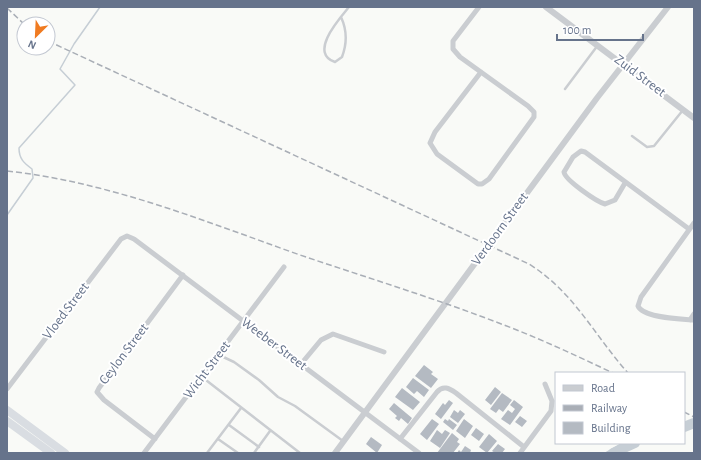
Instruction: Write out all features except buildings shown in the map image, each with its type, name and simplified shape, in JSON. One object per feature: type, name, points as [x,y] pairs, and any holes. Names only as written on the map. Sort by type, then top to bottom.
[{"type":"highway","points":[[7,410],[65,453]]},
{"type":"highway","points":[[7,421],[51,453]]},
{"type":"street","points":[[479,7],[452,46],[455,53],[528,106],[534,112],[534,117],[489,179],[482,184],[478,184],[437,154],[430,143],[435,132],[481,72]]},
{"type":"street","name":"Zuid Street","points":[[546,7],[694,118]]},
{"type":"street","name":"Verdoorn Street","points":[[335,453],[496,235],[668,7]]},
{"type":"street","points":[[625,183],[615,200],[606,204],[599,202],[569,180],[564,172],[576,154],[585,152],[689,229]]},
{"type":"street","points":[[694,223],[641,297],[639,302],[640,309],[649,314],[692,320],[694,314]]},
{"type":"street","name":"Weeber Street","points":[[127,236],[182,275],[419,453]]},
{"type":"street","name":"Vloed Street","points":[[7,389],[120,240],[127,236]]},
{"type":"street","name":"Wicht Street","points":[[144,453],[284,268]]},
{"type":"street","name":"Ceylon Street","points":[[155,439],[104,400],[97,392],[182,275]]},
{"type":"street","points":[[301,364],[321,340],[334,334],[384,352]]},
{"type":"street","points":[[520,453],[550,411],[552,401],[544,384]]},
{"type":"street","points":[[400,439],[436,392],[443,388],[456,393],[524,447]]},
{"type":"lane","points":[[341,17],[345,27],[344,47],[342,57],[335,62],[328,58],[325,46],[329,34],[341,17],[349,7]]},
{"type":"lane","points":[[565,89],[598,45]]},
{"type":"lane","points":[[632,136],[646,146],[654,146],[683,109]]},
{"type":"lane","points":[[219,355],[234,362],[259,380],[278,397],[294,406],[343,441]]},
{"type":"lane","points":[[202,377],[300,453]]},
{"type":"lane","points":[[207,453],[241,408]]},
{"type":"lane","points":[[228,424],[259,447]]},
{"type":"lane","points":[[254,453],[270,431]]},
{"type":"lane","points":[[218,438],[238,453]]},
{"type":"shaded area","points":[[619,444],[624,444],[610,453],[604,453]]},
{"type":"waterway","points":[[7,215],[33,178],[32,169],[22,160],[19,148],[75,85],[60,69],[74,44],[100,7]]},
{"type":"waterway","points":[[685,427],[694,423]]},
{"type":"waterway","points":[[613,453],[633,444]]},
{"type":"railway","points":[[7,8],[16,16]]},
{"type":"railway","points":[[56,45],[529,264],[545,275],[571,301],[627,372]]},
{"type":"railway","points":[[7,171],[45,176],[82,184],[156,204],[300,255],[479,315],[518,330],[611,372]]},
{"type":"railway","points":[[685,412],[694,417]]}]
